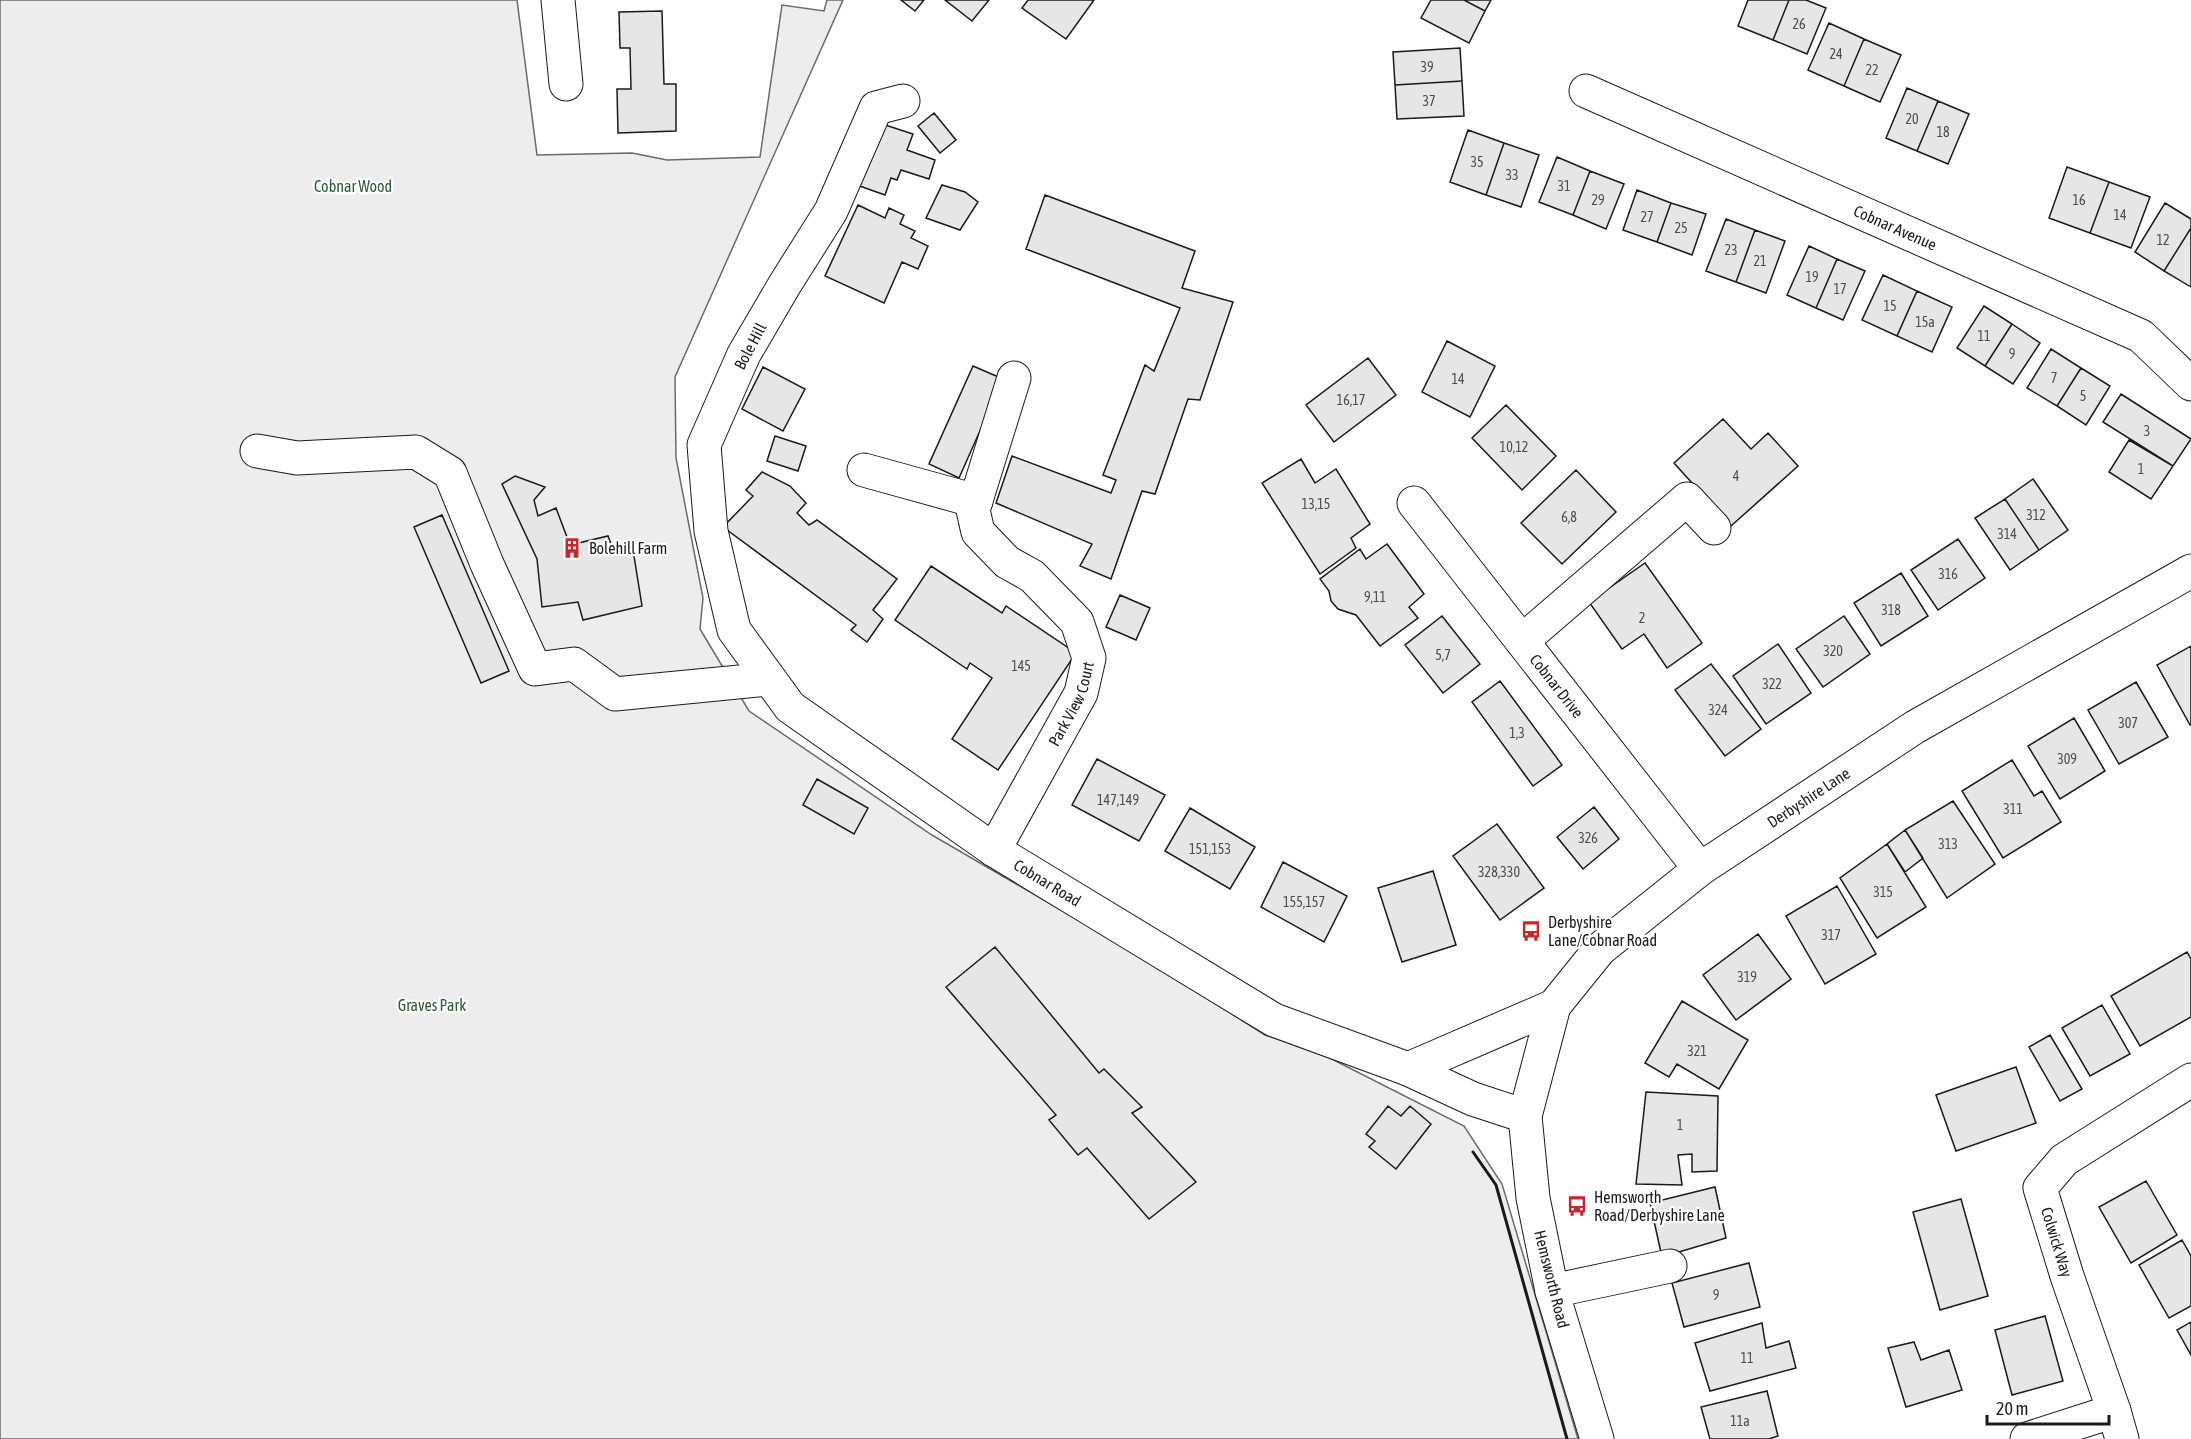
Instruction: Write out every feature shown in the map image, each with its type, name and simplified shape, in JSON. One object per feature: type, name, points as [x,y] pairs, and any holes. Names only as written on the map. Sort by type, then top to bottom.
[{"type":"street","points":[[558,0],[566,84]]},
{"type":"street","name":"Cobnar Avenue","points":[[1586,91],[2141,336],[2191,384]]},
{"type":"street","name":"Bole Hill","points":[[734,630],[711,531],[704,445],[744,354],[831,212],[876,108],[903,101]]},
{"type":"street","name":"Park View Court","points":[[994,850],[1081,693],[1089,658],[1077,622],[1032,576],[1007,562],[978,532],[973,510],[1014,378]]},
{"type":"street","points":[[257,451],[297,458],[416,452],[450,473],[487,564],[535,669],[574,664],[615,694],[769,679]]},
{"type":"street","points":[[864,470],[976,501]]},
{"type":"street","points":[[1522,641],[1687,499],[1714,528]]},
{"type":"street","name":"Cobnar Drive","points":[[1414,503],[1700,869]]},
{"type":"street","name":"Derbyshire Lane","points":[[1525,1116],[1554,1006],[1600,949],[1700,869],[1915,726],[2191,570]]},
{"type":"street","name":"Cobnar Road","points":[[734,630],[790,707],[994,850],[1270,1027],[1408,1069],[1473,1099],[1525,1116]]},
{"type":"street","points":[[1408,1069],[1554,1006]]},
{"type":"street","name":"Colwick Way","points":[[2118,1425],[2067,1276],[2040,1188],[2064,1160],[2191,1080]]},
{"type":"street","name":"Hemsworth Road","points":[[1525,1116],[1533,1198],[1552,1291],[1597,1439]]},
{"type":"street","points":[[1552,1291],[1670,1266]]},
{"type":"street","points":[[2027,1439],[2118,1425]]},
{"type":"green space","name":"Graves Park","points":[[0,0],[517,0],[537,155],[632,153],[667,160],[760,157],[782,5],[824,11],[827,0],[843,0],[675,377],[676,458],[703,598],[700,629],[749,711],[932,835],[1150,962],[1265,1035],[1314,1050],[1464,1126],[1502,1184],[1578,1439],[0,1439]]},
{"type":"building","points":[[901,0],[924,0],[915,11]]},
{"type":"building","points":[[945,0],[989,0],[972,21]]},
{"type":"building","points":[[1028,0],[1094,0],[1066,39],[1022,8]]},
{"type":"building","points":[[1431,0],[1464,0],[1485,11],[1469,43],[1421,18]]},
{"type":"building","points":[[1464,0],[1491,0],[1485,11]]},
{"type":"building","points":[[1748,0],[1789,0],[1773,40],[1738,26]]},
{"type":"building","points":[[1789,0],[1806,0],[1826,8],[1807,54],[1773,40]]},
{"type":"building","points":[[662,11],[664,84],[676,84],[676,131],[618,133],[617,89],[631,89],[630,48],[620,48],[619,12]]},
{"type":"building","points":[[1829,23],[1864,39],[1844,86],[1808,70]]},
{"type":"building","points":[[1864,39],[1901,55],[1880,102],[1844,86]]},
{"type":"building","points":[[1460,48],[1462,81],[1395,85],[1393,52]]},
{"type":"building","points":[[1462,81],[1464,116],[1397,119],[1395,85]]},
{"type":"building","points":[[1907,88],[1938,101],[1917,151],[1886,138]]},
{"type":"building","points":[[1938,101],[1969,114],[1948,164],[1917,151]]},
{"type":"building","points":[[934,113],[956,140],[940,153],[918,126]]},
{"type":"building","points":[[876,122],[913,134],[907,150],[935,160],[929,179],[901,170],[897,180],[891,178],[885,195],[854,184]]},
{"type":"building","points":[[1468,130],[1504,143],[1486,195],[1450,182]]},
{"type":"building","points":[[1504,143],[1539,155],[1521,207],[1486,195]]},
{"type":"building","points":[[1557,157],[1590,171],[1573,215],[1539,202]]},
{"type":"building","points":[[2067,167],[2109,182],[2090,233],[2049,218]]},
{"type":"building","points":[[1590,171],[1624,184],[1606,229],[1573,215]]},
{"type":"building","points":[[2109,182],[2150,197],[2131,248],[2090,233]]},
{"type":"building","points":[[942,185],[965,192],[978,202],[960,230],[926,218]]},
{"type":"building","points":[[1637,190],[1671,203],[1657,242],[1623,230]]},
{"type":"building","points":[[1045,195],[1195,251],[1182,288],[1233,302],[1200,400],[1188,399],[1155,494],[1142,491],[1111,579],[1080,566],[1092,544],[996,503],[1012,456],[1111,493],[1116,480],[1103,475],[1145,365],[1154,371],[1180,308],[1026,249]]},
{"type":"building","points":[[1671,203],[1706,214],[1692,255],[1657,242]]},
{"type":"building","points":[[2165,203],[2191,219],[2191,228],[2164,271],[2135,252]]},
{"type":"building","points":[[858,205],[885,218],[889,208],[904,215],[900,224],[915,231],[911,238],[928,246],[918,269],[902,262],[884,303],[825,276]]},
{"type":"building","points":[[1726,219],[1755,230],[1736,282],[1706,271]]},
{"type":"building","points":[[2191,228],[2191,287],[2164,271]]},
{"type":"building","points":[[1755,230],[1785,241],[1766,293],[1736,282]]},
{"type":"building","points":[[1809,246],[1837,259],[1816,308],[1787,295]]},
{"type":"building","points":[[1837,259],[1865,271],[1843,320],[1816,308]]},
{"type":"building","points":[[1883,275],[1917,291],[1897,336],[1862,320]]},
{"type":"building","points":[[1917,291],[1952,307],[1932,352],[1897,336]]},
{"type":"building","points":[[1984,306],[2012,324],[1985,366],[1957,348]]},
{"type":"building","points":[[2012,324],[2040,343],[2013,384],[1985,366]]},
{"type":"building","points":[[1447,341],[1495,366],[1470,417],[1422,392]]},
{"type":"building","points":[[2051,349],[2081,368],[2057,406],[2027,388]]},
{"type":"building","points":[[1368,358],[1396,395],[1334,442],[1306,405]]},
{"type":"building","points":[[973,366],[1003,379],[959,478],[929,464]]},
{"type":"building","points":[[763,367],[805,389],[783,431],[742,409]]},
{"type":"building","points":[[2081,368],[2110,386],[2086,425],[2057,406]]},
{"type":"building","points":[[2121,394],[2191,439],[2173,466],[2103,422]]},
{"type":"building","points":[[1506,405],[1556,456],[1522,490],[1472,438]]},
{"type":"building","points":[[1723,419],[1751,449],[1768,433],[1798,466],[1731,526],[1674,463]]},
{"type":"building","points":[[775,436],[806,446],[798,471],[767,461]]},
{"type":"building","points":[[2129,440],[2173,466],[2151,499],[2109,472]]},
{"type":"building","points":[[1301,459],[1315,483],[1336,469],[1370,524],[1351,538],[1356,548],[1320,574],[1262,483]]},
{"type":"building","points":[[1576,470],[1616,512],[1562,564],[1521,523]]},
{"type":"building","points":[[762,472],[790,486],[806,503],[797,513],[809,525],[817,520],[897,579],[873,610],[883,619],[867,642],[851,630],[856,625],[723,527],[753,496],[746,490]]},
{"type":"building","name":"Bolehill Farm","points":[[515,476],[545,487],[534,500],[538,516],[556,508],[570,545],[608,536],[614,552],[633,550],[642,606],[583,620],[578,602],[542,607],[537,559],[502,484]]},
{"type":"building","points":[[2033,479],[2068,530],[2039,550],[2005,499]]},
{"type":"building","points":[[2005,499],[2039,550],[2010,570],[1975,518]]},
{"type":"building","points":[[442,515],[509,671],[481,683],[414,527]]},
{"type":"building","points":[[1958,539],[1985,578],[1938,610],[1911,570]]},
{"type":"building","points":[[1387,544],[1424,594],[1409,607],[1418,618],[1380,646],[1356,615],[1338,609],[1331,601],[1329,591],[1320,579],[1360,549],[1366,559]]},
{"type":"building","points":[[1645,563],[1702,643],[1667,668],[1644,634],[1622,649],[1589,602]]},
{"type":"building","points":[[931,566],[1002,613],[1006,606],[1076,653],[998,770],[952,739],[992,678],[970,663],[967,669],[895,620]]},
{"type":"building","points":[[1901,573],[1928,616],[1881,646],[1854,603]]},
{"type":"building","points":[[1120,595],[1150,608],[1136,640],[1106,627]]},
{"type":"building","points":[[1442,616],[1480,664],[1443,693],[1405,645]]},
{"type":"building","points":[[1844,616],[1870,654],[1823,687],[1796,649]]},
{"type":"building","points":[[1778,644],[1811,693],[1766,724],[1733,676]]},
{"type":"building","points":[[2191,646],[2191,725],[2190,725],[2157,665]]},
{"type":"building","points":[[1711,664],[1761,729],[1725,756],[1675,690]]},
{"type":"building","points":[[1500,681],[1562,765],[1533,786],[1472,702]]},
{"type":"building","points":[[2136,682],[2168,737],[2119,764],[2088,710]]},
{"type":"building","points":[[2074,718],[2105,771],[2060,799],[2028,746]]},
{"type":"building","points":[[1097,759],[1165,795],[1139,841],[1072,805]]},
{"type":"building","points":[[2012,760],[2034,796],[2042,791],[2061,822],[2003,858],[1962,791]]},
{"type":"building","points":[[817,779],[868,808],[854,834],[803,805]]},
{"type":"building","points":[[1953,801],[1995,864],[1947,898],[1905,830]]},
{"type":"building","points":[[1594,807],[1619,839],[1583,869],[1557,837]]},
{"type":"building","points":[[1190,808],[1255,847],[1230,889],[1165,851]]},
{"type":"building","points":[[1497,824],[1544,888],[1500,920],[1453,856]]},
{"type":"building","points":[[1905,830],[1923,858],[1905,872],[1887,844]]},
{"type":"building","points":[[1887,844],[1926,907],[1877,938],[1840,878]]},
{"type":"building","points":[[1283,862],[1347,896],[1324,942],[1261,907]]},
{"type":"building","points":[[1433,871],[1456,945],[1402,962],[1378,888]]},
{"type":"building","points":[[1837,886],[1876,954],[1825,984],[1786,916]]},
{"type":"building","points":[[1758,934],[1791,979],[1736,1020],[1703,975]]},
{"type":"building","points":[[995,947],[1099,1073],[1104,1069],[1142,1107],[1132,1113],[1196,1182],[1149,1219],[1087,1148],[1078,1155],[1049,1120],[1056,1115],[946,987]]},
{"type":"building","points":[[2187,952],[2191,959],[2191,1017],[2140,1046],[2111,996]]},
{"type":"building","points":[[1682,1001],[1748,1040],[1719,1089],[1677,1064],[1669,1077],[1645,1063]]},
{"type":"building","points":[[2102,1005],[2130,1054],[2090,1076],[2062,1028]]},
{"type":"building","points":[[2050,1035],[2082,1089],[2060,1101],[2029,1047]]},
{"type":"building","points":[[2016,1067],[2036,1123],[1956,1151],[1936,1095]]},
{"type":"building","points":[[1646,1092],[1718,1096],[1717,1171],[1692,1172],[1692,1154],[1678,1155],[1682,1185],[1636,1184]]},
{"type":"building","points":[[1388,1106],[1401,1116],[1410,1106],[1431,1124],[1396,1169],[1369,1147],[1375,1141],[1366,1134]]},
{"type":"building","points":[[2146,1181],[2177,1235],[2131,1263],[2099,1207]]},
{"type":"building","points":[[1715,1187],[1726,1238],[1662,1257],[1650,1203]]},
{"type":"building","points":[[1961,1199],[1988,1296],[1940,1310],[1913,1212]]},
{"type":"building","points":[[2182,1240],[2191,1256],[2191,1306],[2169,1318],[2139,1265]]},
{"type":"building","points":[[1749,1263],[1760,1307],[1684,1327],[1672,1283]]},
{"type":"building","points":[[2045,1316],[2063,1381],[2012,1395],[1995,1330]]},
{"type":"building","points":[[2191,1322],[2191,1355],[2177,1330]]},
{"type":"building","points":[[1762,1323],[1766,1348],[1789,1341],[1796,1368],[1710,1391],[1695,1343]]},
{"type":"building","points":[[1914,1342],[1921,1360],[1949,1350],[1962,1390],[1906,1407],[1888,1348]]},
{"type":"building","points":[[1767,1391],[1778,1436],[1769,1439],[1710,1439],[1701,1407]]},
{"type":"wall","points":[[1473,1152],[1496,1185],[1567,1439]]},
{"type":"place","name":"Bolehill Farm","points":[[572,548]]},
{"type":"place","name":"Derbyshire Lane/Cobnar Road","points":[[1531,931]]},
{"type":"place","name":"Hemsworth Road/Derbyshire Lane","points":[[1577,1206]]},
{"type":"park label","name":"Cobnar Wood","points":[[353,186]]}]
